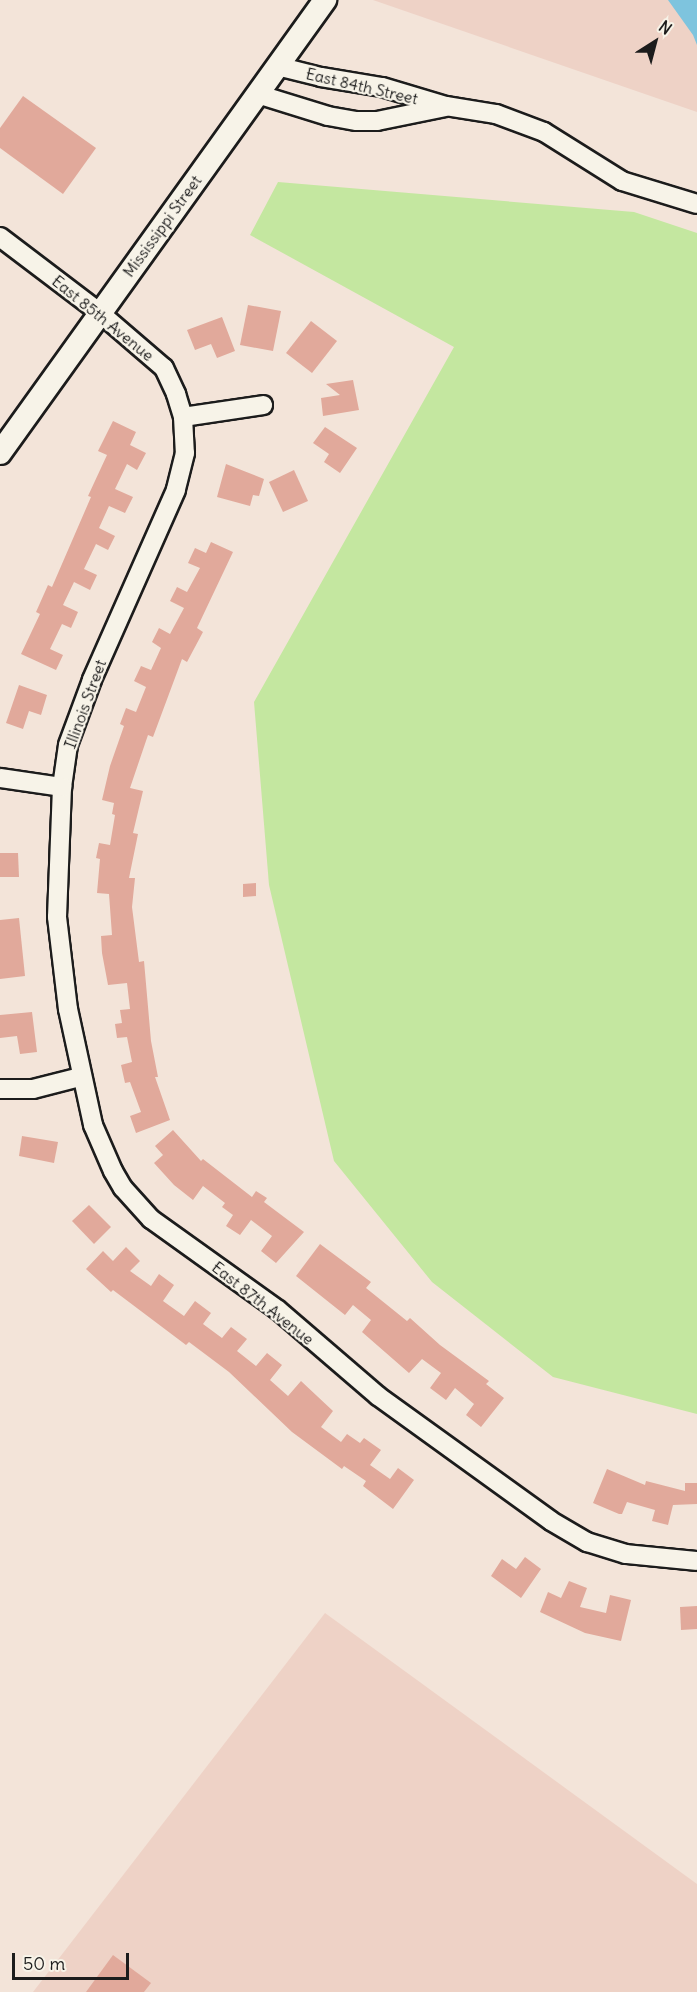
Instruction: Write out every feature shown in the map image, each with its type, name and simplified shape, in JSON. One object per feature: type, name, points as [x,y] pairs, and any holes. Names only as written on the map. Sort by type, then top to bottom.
[{"type":"street","name":"Mississippi Street","points":[[0,453],[325,0]]},
{"type":"street","name":"East 84th Street","points":[[277,66],[321,77],[382,87],[446,106],[496,114],[534,129],[622,181],[697,204]]},
{"type":"street","name":"East 84th Street","points":[[257,94],[328,116],[357,121],[377,121],[446,106]]},
{"type":"street","name":"East 85th Avenue","points":[[0,237],[100,313],[164,368],[183,417]]},
{"type":"street","points":[[183,417],[263,405]]},
{"type":"street","name":"Illinois Street","points":[[80,1077],[68,1009],[57,916],[62,787],[68,745],[92,680],[176,490],[185,453],[183,417]]},
{"type":"street","points":[[0,778],[62,787]]},
{"type":"street","points":[[0,1089],[33,1089],[80,1077]]},
{"type":"street","name":"East 87th Avenue","points":[[80,1077],[93,1125],[113,1171],[123,1188],[151,1219],[278,1310],[378,1396],[551,1521],[587,1542],[626,1554],[697,1561]]},
{"type":"shaded area","points":[[373,0],[697,0],[697,112]]},
{"type":"shaded area","points":[[325,1613],[697,1884],[697,1992],[33,1992]]},
{"type":"green space","points":[[278,182],[634,212],[697,233],[697,1414],[553,1377],[432,1282],[334,1161],[269,885],[254,702],[454,347],[250,235]]},
{"type":"water","points":[[668,0],[697,0],[697,45],[693,35]]},
{"type":"building","points":[[23,96],[96,148],[63,194],[0,148],[0,128]]},
{"type":"building","points":[[248,305],[281,311],[273,351],[240,345]]},
{"type":"building","points":[[222,317],[235,351],[217,358],[211,344],[195,350],[187,330]]},
{"type":"building","points":[[311,321],[337,341],[312,373],[286,353]]},
{"type":"building","points":[[353,380],[359,410],[323,416],[321,398],[340,395],[326,384]]},
{"type":"building","points":[[113,421],[136,432],[130,445],[146,453],[137,470],[127,464],[115,489],[133,497],[125,513],[109,506],[99,528],[115,536],[108,550],[96,544],[84,569],[97,575],[90,590],[74,582],[63,605],[78,612],[71,628],[62,624],[50,649],[63,655],[56,670],[21,654],[40,614],[36,612],[48,585],[52,587],[91,497],[88,496],[107,455],[98,451]]},
{"type":"building","points":[[325,427],[357,448],[340,473],[324,462],[329,454],[313,443]]},
{"type":"building","points":[[226,464],[264,479],[259,496],[253,495],[250,506],[217,497]]},
{"type":"building","points":[[294,470],[308,501],[283,512],[269,482]]},
{"type":"building","points":[[211,542],[233,552],[197,628],[203,632],[187,662],[182,659],[153,737],[148,735],[130,788],[143,791],[133,833],[138,834],[129,878],[135,878],[132,907],[139,962],[144,961],[151,1041],[158,1077],[155,1077],[170,1120],[136,1133],[130,1116],[141,1112],[130,1082],[125,1083],[121,1065],[132,1062],[127,1037],[117,1038],[115,1024],[122,1023],[120,1010],[130,1009],[127,983],[108,985],[102,953],[101,936],[112,935],[109,894],[97,893],[100,859],[96,858],[99,843],[110,845],[115,815],[112,814],[114,803],[102,800],[110,766],[124,726],[120,724],[126,708],[136,712],[146,687],[134,681],[141,666],[151,670],[161,648],[152,642],[159,628],[170,634],[184,608],[170,601],[177,587],[187,592],[200,568],[188,563],[195,548],[206,553]]},
{"type":"building","points":[[19,685],[47,695],[41,715],[29,711],[23,729],[6,723]]},
{"type":"building","points":[[0,853],[18,853],[19,877],[0,877]]},
{"type":"building","points":[[256,883],[256,896],[243,897],[243,884]]},
{"type":"building","points":[[19,918],[25,976],[0,979],[0,920]]},
{"type":"building","points":[[32,1012],[37,1052],[20,1054],[17,1036],[0,1038],[0,1015]]},
{"type":"building","points":[[173,1130],[201,1161],[203,1159],[252,1197],[256,1191],[267,1198],[264,1202],[304,1232],[276,1263],[261,1251],[272,1236],[251,1220],[240,1235],[226,1226],[233,1215],[222,1207],[225,1203],[203,1186],[193,1200],[174,1185],[154,1163],[163,1155],[155,1146]]},
{"type":"building","points":[[22,1136],[58,1142],[54,1163],[19,1156]]},
{"type":"building","points":[[89,1205],[111,1227],[94,1244],[72,1221]]},
{"type":"building","points":[[320,1244],[371,1282],[366,1288],[407,1321],[410,1318],[440,1345],[489,1381],[486,1384],[504,1398],[481,1427],[466,1415],[474,1404],[455,1388],[446,1400],[430,1388],[441,1373],[422,1359],[409,1373],[362,1332],[371,1320],[353,1305],[345,1315],[296,1276]]},
{"type":"building","points":[[126,1247],[140,1261],[130,1271],[151,1286],[159,1274],[174,1285],[163,1301],[184,1316],[195,1301],[211,1313],[203,1324],[222,1338],[231,1327],[247,1339],[237,1351],[256,1366],[267,1353],[282,1365],[270,1380],[288,1396],[301,1381],[333,1411],[321,1427],[341,1442],[347,1434],[360,1443],[364,1438],[381,1450],[370,1465],[390,1479],[398,1468],[414,1480],[393,1509],[363,1486],[366,1481],[344,1466],[342,1469],[292,1432],[229,1372],[189,1342],[186,1345],[113,1290],[111,1292],[86,1269],[103,1251],[113,1261]]},
{"type":"building","points":[[607,1469],[645,1485],[646,1481],[685,1491],[685,1483],[697,1483],[697,1504],[673,1505],[668,1525],[652,1521],[655,1510],[627,1502],[622,1514],[619,1514],[593,1503]]},
{"type":"building","points":[[525,1557],[541,1569],[521,1598],[491,1576],[502,1559],[516,1569]]},
{"type":"building","points":[[569,1581],[587,1588],[580,1607],[606,1613],[610,1595],[631,1600],[621,1641],[585,1633],[540,1612],[548,1592],[561,1598]]},
{"type":"building","points":[[697,1606],[697,1629],[681,1630],[680,1607]]},
{"type":"building","points":[[113,1955],[151,1983],[144,1992],[86,1992]]}]
